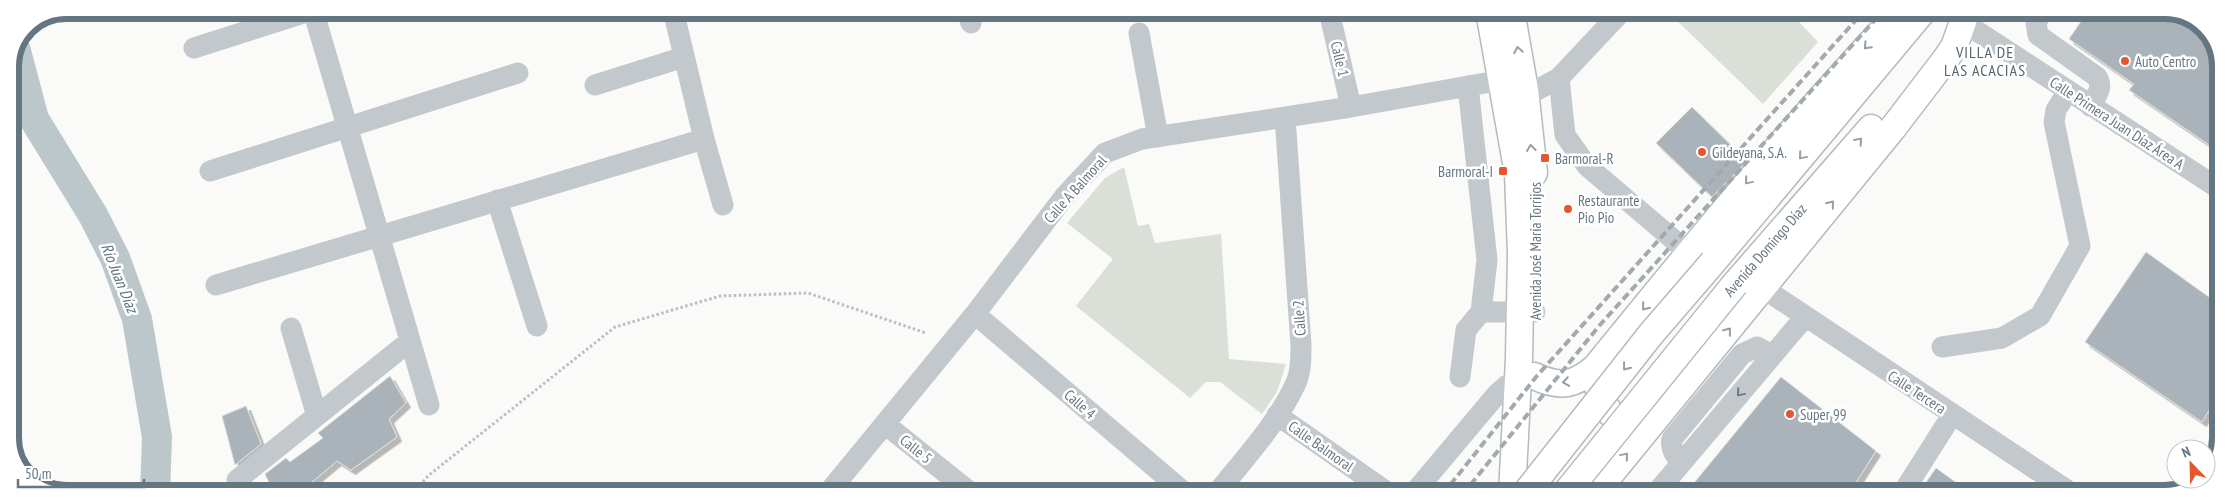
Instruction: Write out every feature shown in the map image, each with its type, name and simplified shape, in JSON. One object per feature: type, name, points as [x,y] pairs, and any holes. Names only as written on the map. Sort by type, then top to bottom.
[{"type":"main road","name":"Avenida José María Torrijos","points":[[1492,19],[1514,87],[1534,171],[1537,250],[1528,311],[1526,379],[1529,485]]},
{"type":"main road","name":"Avenida José María Torrijos","points":[[1511,19],[1514,87]]},
{"type":"main road","points":[[1526,379],[1567,384],[1583,378],[1596,367],[1688,252],[1817,100],[1893,19]]},
{"type":"main road","name":"Avenida Domingo Díaz","points":[[1532,485],[1652,334],[1916,19]]},
{"type":"main road","name":"Avenida Domingo Díaz","points":[[1572,485],[1735,284],[1965,19]]},
{"type":"main road","points":[[1602,485],[1763,288],[1945,60],[1954,47],[1966,19]]},
{"type":"main road","points":[[1596,367],[1598,394],[1605,409],[1620,420],[1640,424],[1656,420]]},
{"type":"main road","name":"Avenida José María Torrijos","points":[[1513,485],[1526,379]]},
{"type":"main road","points":[[1498,485],[1516,449]]},
{"type":"street","points":[[194,48],[285,19]]},
{"type":"street","points":[[316,19],[429,405]]},
{"type":"street","points":[[675,19],[704,139],[723,205]]},
{"type":"street","name":"Calle 1","points":[[1330,19],[1351,107]]},
{"type":"street","name":"Calle A Balmoral","points":[[835,485],[975,314],[1064,197],[1105,153],[1142,139],[1351,107],[1491,82],[1537,90],[1559,78],[1614,19]]},
{"type":"street","name":"Calle Primera Juan Díaz Área A","points":[[1970,19],[2068,91],[2212,185]]},
{"type":"street","points":[[2038,19],[2036,23],[2038,35],[2097,77],[2101,82],[2100,89],[2090,106]]},
{"type":"street","points":[[1139,33],[1158,137]]},
{"type":"street","points":[[595,85],[684,57]]},
{"type":"street","points":[[210,171],[518,73]]},
{"type":"street","points":[[1559,78],[1565,136],[1587,166],[1688,252]]},
{"type":"street","points":[[1460,377],[1466,330],[1481,312],[1487,260],[1468,86]]},
{"type":"street","points":[[1942,347],[2002,338],[2040,316],[2080,246],[2054,122],[2056,110],[2068,91]]},
{"type":"street","name":"Calle 2","points":[[1224,485],[1277,415],[1296,382],[1301,345],[1285,117]]},
{"type":"street","points":[[216,285],[704,139]]},
{"type":"street","points":[[496,200],[537,326]]},
{"type":"street","name":"Calle Tercera","points":[[1763,288],[1804,318],[2059,485]]},
{"type":"street","points":[[1481,312],[1528,311]]},
{"type":"street","name":"Calle 4","points":[[975,314],[1174,485]]},
{"type":"street","points":[[1663,485],[1804,318]]},
{"type":"street","points":[[291,328],[317,416]]},
{"type":"street","points":[[237,480],[410,341]]},
{"type":"street","points":[[1421,485],[1497,394],[1506,386],[1526,379]]},
{"type":"street","points":[[1908,485],[1952,414]]},
{"type":"street","name":"Calle Balmoral","points":[[1277,415],[1377,485]]},
{"type":"street","name":"Calle 5","points":[[885,424],[961,485]]},
{"type":"path","points":[[420,485],[429,475],[615,327],[720,296],[808,293],[926,334]]},
{"type":"shaded area","points":[[1675,19],[1796,19],[1818,42],[1763,104]]},
{"type":"shaded area","points":[[1124,167],[1138,226],[1149,224],[1155,243],[1221,234],[1229,359],[1286,364],[1277,392],[1262,414],[1220,382],[1206,382],[1190,398],[1076,306],[1113,259],[1067,223],[1105,178]]},
{"type":"building","points":[[2083,19],[2166,19],[2181,21],[2194,28],[2209,48],[2212,62],[2212,147],[2129,90],[2134,84],[2069,39]]},
{"type":"building","name":"Gildeyana, S.A.","points":[[1692,107],[1747,161],[1712,197],[1656,143]]},
{"type":"building","points":[[2146,252],[2212,299],[2212,408],[2202,422],[2085,342]]},
{"type":"building","points":[[390,376],[406,403],[389,419],[397,437],[351,470],[337,461],[308,485],[270,485],[265,474],[286,458],[290,462],[323,438],[318,433]]},
{"type":"building","name":"Super 99","points":[[1781,377],[1876,451],[1856,485],[1692,485]]},
{"type":"building","points":[[246,406],[261,444],[235,465],[222,416]]},
{"type":"building","points":[[1936,468],[1960,485],[1924,485]]},
{"type":"waterway","name":"Río Juan Díaz","points":[[19,63],[34,119],[93,215],[115,258],[137,319],[157,437],[155,485]]},
{"type":"railway","points":[[1450,485],[1536,377],[1857,19]]},
{"type":"railway","points":[[1470,485],[1599,326],[1876,19]]},
{"type":"place","name":"Auto Centro","points":[[2125,61]]},
{"type":"place","name":"Gildeyana, S.A.","points":[[1702,152]]},
{"type":"place","name":"Barmoral-R","points":[[1545,158]]},
{"type":"place","name":"Barmoral-I","points":[[1503,171]]},
{"type":"place","name":"Restaurante Pio Pio","points":[[1568,209]]},
{"type":"place","name":"Super 99","points":[[1790,414]]},
{"type":"district","name":"VILLA DE LAS ACACIAS","points":[[1985,61]]}]
